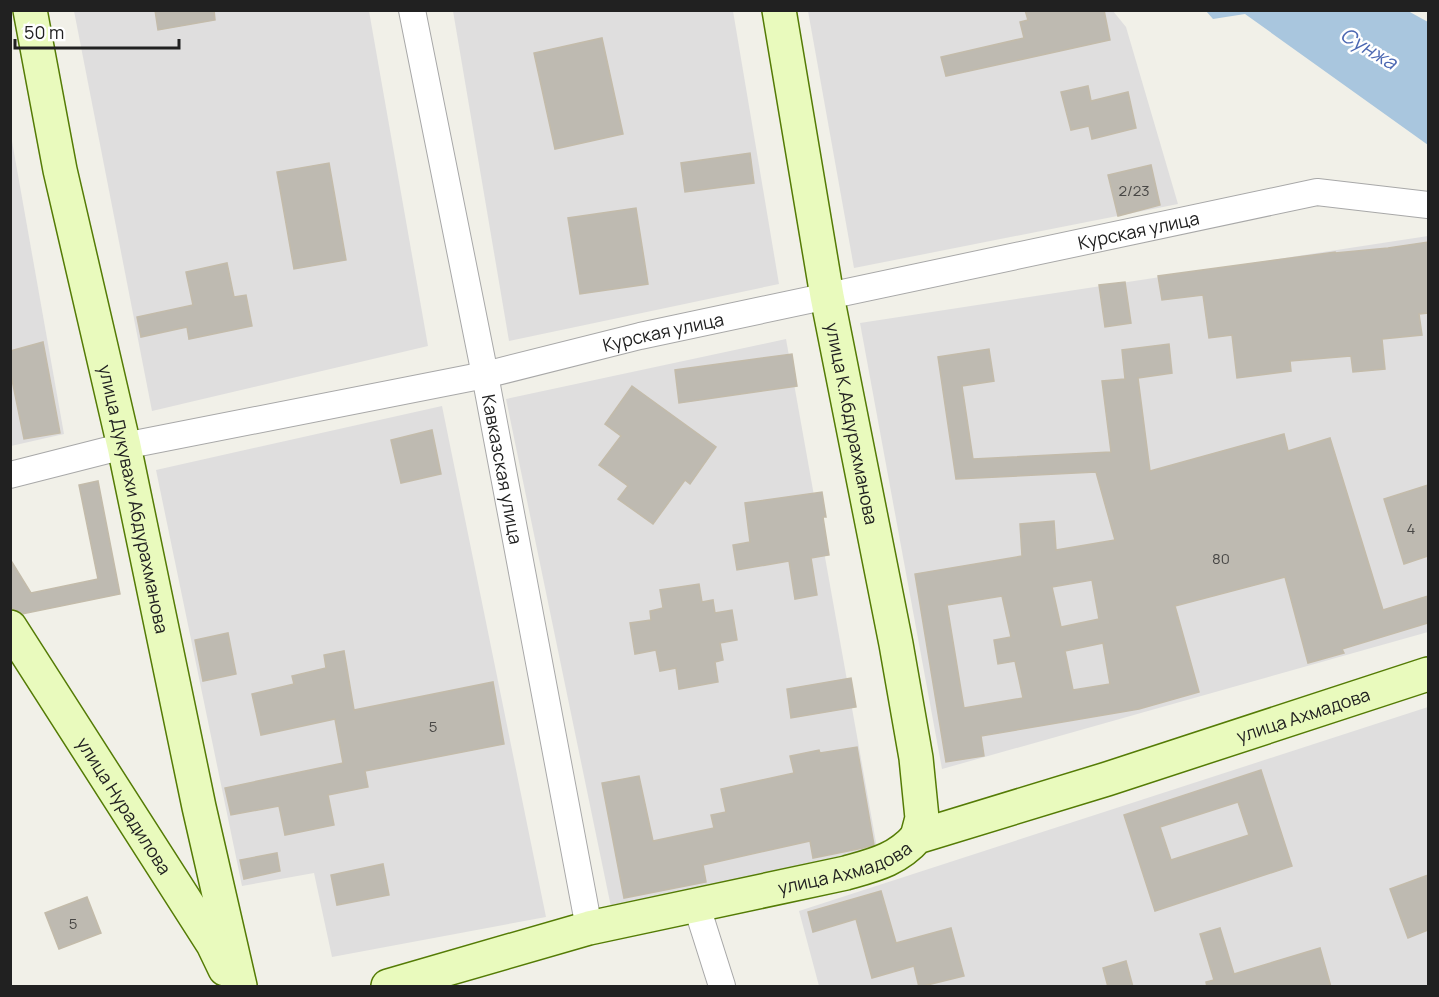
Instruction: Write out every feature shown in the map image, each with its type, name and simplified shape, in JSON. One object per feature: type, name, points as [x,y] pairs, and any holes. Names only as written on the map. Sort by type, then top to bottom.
[{"type":"street","name":"улица Дукувахи Абдурахманова","points":[[30,10],[60,170],[124,446],[199,807],[240,987]]},
{"type":"street","name":"Кавказская улица","points":[[412,10],[589,928]]},
{"type":"street","name":"улица К.Абдурахманова","points":[[779,10],[827,296],[894,633],[916,758],[922,818],[916,837]]},
{"type":"street","name":"Курская улица","points":[[10,476],[124,446],[484,375],[640,336],[1317,192],[1428,206]]},
{"type":"street","name":"улица Нурадилова","points":[[10,627],[213,944],[233,987]]},
{"type":"street","name":"улица Ахмадова","points":[[388,987],[589,928],[875,865],[905,851],[916,837],[1107,779],[1428,674]]},
{"type":"street","points":[[696,904],[722,987]]},
{"type":"shaded area","points":[[74,11],[369,11],[428,346],[152,411]]},
{"type":"shaded area","points":[[453,11],[733,11],[779,284],[509,341]]},
{"type":"shaded area","points":[[808,11],[1113,11],[1126,27],[1178,204],[854,268]]},
{"type":"shaded area","points":[[10,130],[64,434],[11,446],[10,446]]},
{"type":"shaded area","points":[[1428,236],[1428,632],[942,769],[860,323]]},
{"type":"shaded area","points":[[786,339],[877,848],[611,907],[506,399]]},
{"type":"shaded area","points":[[442,406],[546,917],[332,957],[314,873],[242,886],[156,470]]},
{"type":"shaded area","points":[[1428,707],[1428,986],[819,986],[799,911]]},
{"type":"water","name":"Сунжа","points":[[1206,11],[1408,11],[1428,22],[1428,145],[1245,14],[1213,19]]},
{"type":"building","points":[[155,10],[214,10],[215,20],[158,30]]},
{"type":"building","points":[[1025,10],[1104,10],[1110,40],[946,76],[941,57],[1024,38],[1020,22],[1028,20]]},
{"type":"building","points":[[602,38],[623,134],[555,149],[534,53]]},
{"type":"building","points":[[1088,86],[1091,101],[1128,92],[1136,128],[1092,139],[1089,126],[1071,130],[1061,92]]},
{"type":"building","points":[[750,153],[754,183],[685,192],[681,163]]},
{"type":"building","points":[[329,163],[346,260],[294,269],[277,172]]},
{"type":"building","points":[[1151,165],[1160,205],[1118,216],[1108,175]]},
{"type":"building","points":[[636,208],[648,284],[580,294],[568,218]]},
{"type":"building","points":[[1428,242],[1428,313],[1419,314],[1422,335],[1382,339],[1385,369],[1353,372],[1351,356],[1290,361],[1291,371],[1237,378],[1232,335],[1209,338],[1203,295],[1162,300],[1158,276]]},
{"type":"building","points":[[227,263],[234,297],[246,295],[252,326],[189,339],[187,327],[141,337],[137,317],[193,305],[186,272]]},
{"type":"building","points":[[1125,282],[1131,323],[1105,327],[1099,285]]},
{"type":"building","points":[[43,342],[60,433],[24,439],[10,370],[10,351]]},
{"type":"building","points":[[1169,344],[1172,373],[1138,378],[1150,471],[1284,434],[1288,451],[1330,438],[1383,610],[1428,596],[1428,623],[1342,649],[1344,653],[1308,663],[1285,577],[1175,606],[1199,692],[1139,709],[981,736],[984,756],[946,762],[915,574],[1022,556],[1020,524],[1054,521],[1056,550],[1115,540],[1096,472],[956,479],[938,357],[989,349],[994,381],[962,386],[973,459],[1111,452],[1102,381],[1125,379],[1122,350]],"holes":[[[1092,580],[1099,619],[1061,627],[1052,587]],[[1002,596],[1011,637],[994,640],[998,664],[1015,661],[1023,698],[964,708],[947,605]],[[1103,643],[1110,684],[1073,690],[1065,651]]]},
{"type":"building","points":[[792,354],[797,386],[679,403],[675,370]]},
{"type":"building","points":[[632,386],[716,447],[690,484],[685,480],[653,524],[618,499],[628,486],[599,465],[621,436],[605,424]]},
{"type":"building","points":[[432,430],[441,474],[401,483],[391,440]]},
{"type":"building","points":[[98,481],[120,594],[22,614],[13,609],[10,606],[10,559],[31,593],[98,579],[79,485]]},
{"type":"building","points":[[1428,485],[1428,556],[1404,564],[1384,499]]},
{"type":"building","points":[[822,492],[829,555],[811,558],[817,595],[795,599],[789,561],[737,570],[733,545],[750,542],[745,503]]},
{"type":"building","points":[[699,584],[702,602],[713,600],[715,613],[732,610],[737,640],[720,643],[723,660],[715,662],[718,682],[679,689],[676,668],[660,671],[656,650],[635,654],[630,623],[651,620],[650,611],[663,608],[660,590]]},
{"type":"building","points":[[228,633],[236,674],[203,681],[195,640]]},
{"type":"building","points":[[344,651],[354,710],[493,682],[504,744],[365,771],[368,787],[328,795],[334,825],[285,835],[279,806],[231,815],[225,788],[343,763],[335,719],[261,735],[252,694],[294,684],[292,676],[326,668],[324,655]]},
{"type":"building","points":[[851,678],[856,707],[791,718],[787,689]]},
{"type":"building","points":[[857,747],[874,845],[813,858],[810,841],[703,865],[706,882],[624,898],[602,783],[639,776],[653,841],[714,828],[711,815],[726,812],[721,789],[794,773],[790,756],[819,750],[820,753]]},
{"type":"building","points":[[1261,770],[1292,866],[1155,911],[1124,815]],"holes":[[[1238,802],[1249,835],[1171,860],[1160,827]]]},
{"type":"building","points":[[277,853],[280,871],[244,879],[240,860]]},
{"type":"building","points":[[383,864],[389,895],[337,905],[331,875]]},
{"type":"building","points":[[1428,875],[1428,930],[1408,938],[1390,889]]},
{"type":"building","points":[[881,891],[896,943],[951,928],[964,976],[919,987],[914,966],[872,978],[856,919],[813,932],[808,912]]},
{"type":"building","points":[[87,897],[101,933],[59,949],[45,913]]},
{"type":"building","points":[[1220,928],[1234,974],[1320,948],[1331,987],[1207,987],[1206,982],[1214,980],[1200,934]]},
{"type":"building","points":[[1126,961],[1133,987],[1108,987],[1103,968]]}]
